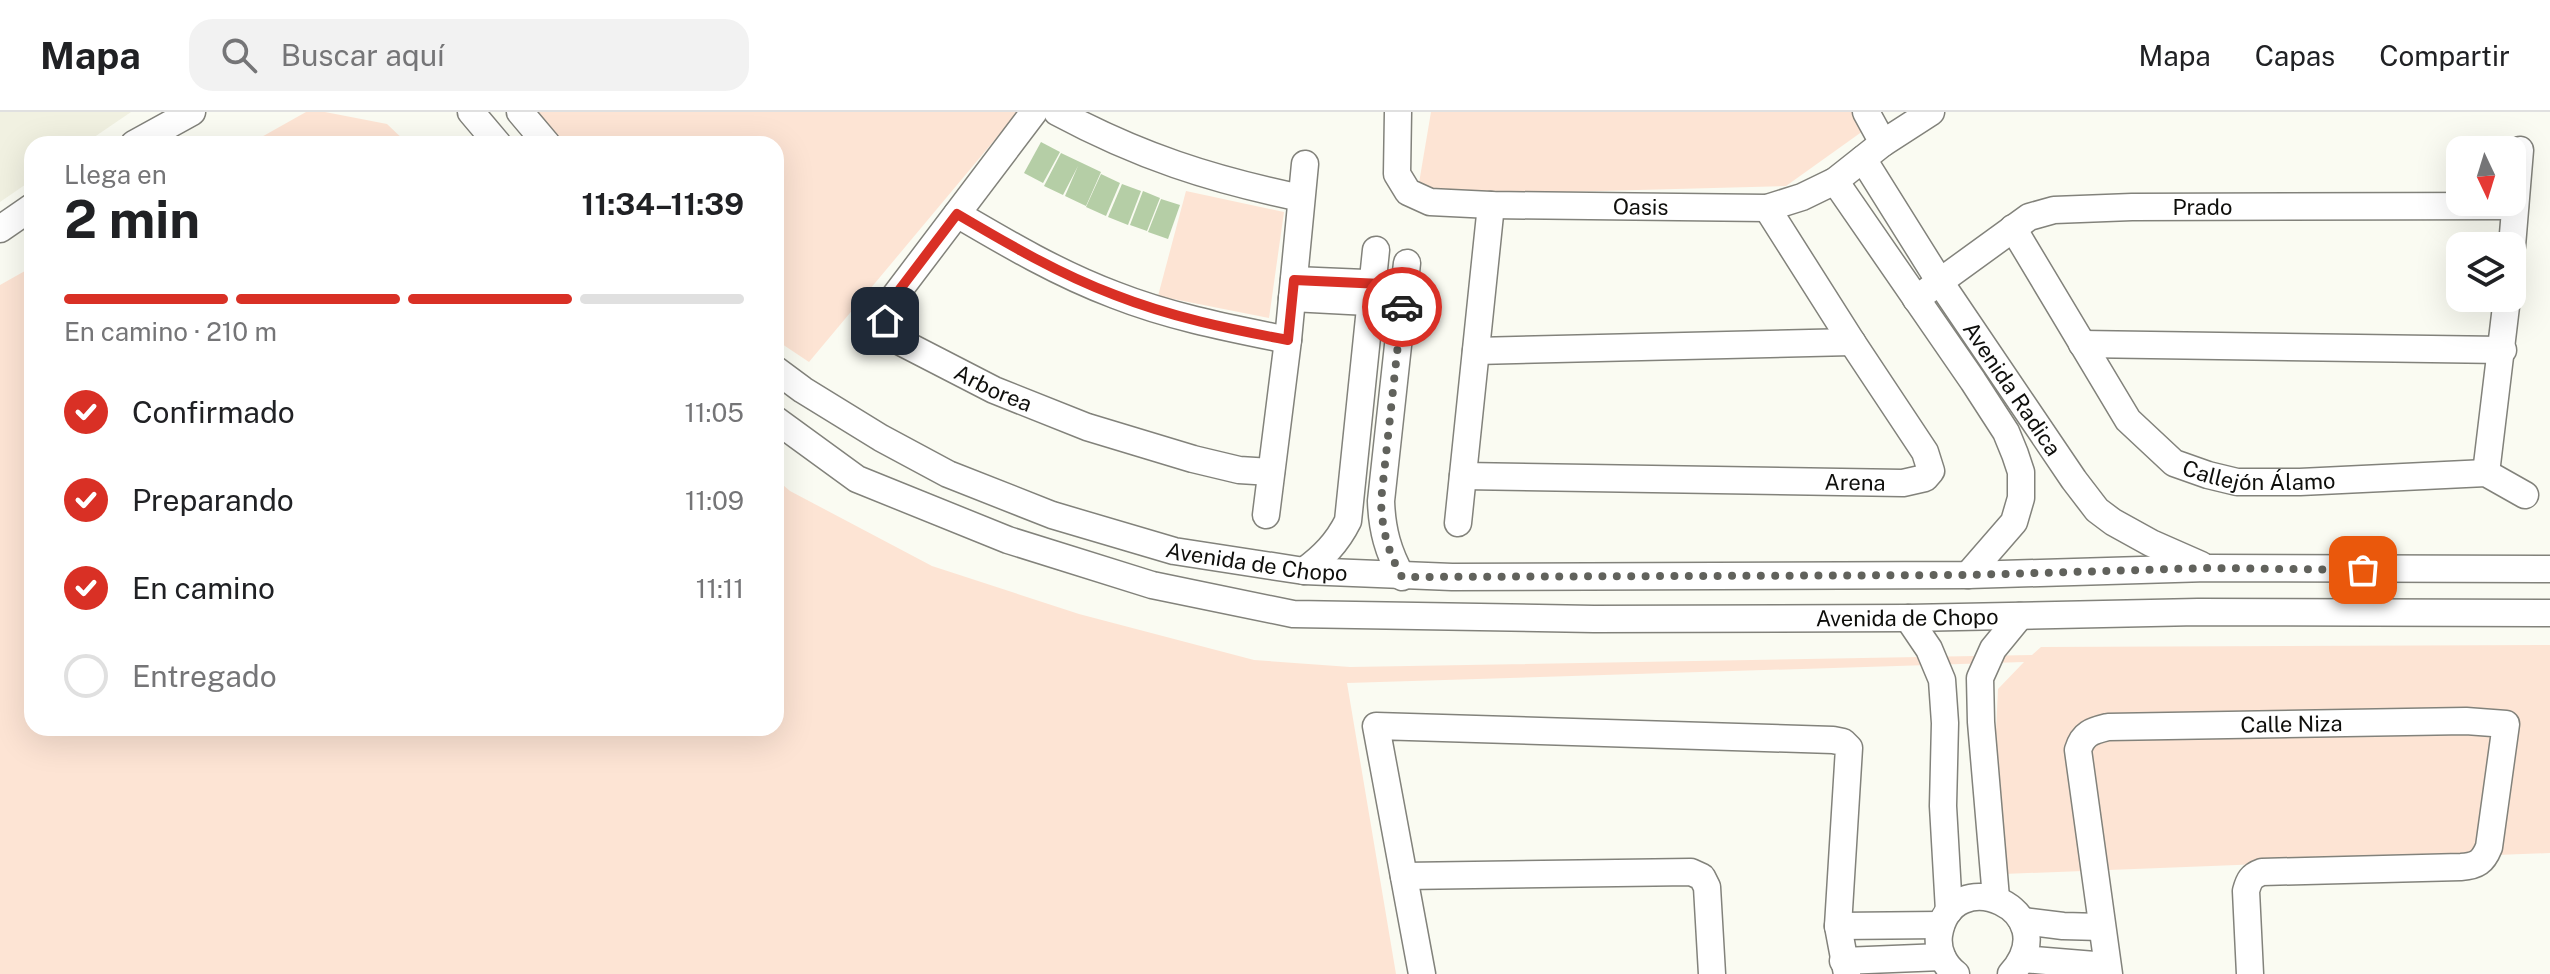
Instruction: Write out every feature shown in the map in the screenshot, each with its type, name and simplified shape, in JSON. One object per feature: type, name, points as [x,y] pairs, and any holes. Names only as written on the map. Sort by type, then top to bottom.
[{"type":"street","points":[[148,136],[192,112]]},
{"type":"street","name":"Arborea","points":[[1034,112],[891,301],[886,329],[895,339],[994,390],[1087,427],[1193,459],[1239,470],[1271,472]]},
{"type":"street","points":[[1057,112],[1102,136],[1166,163],[1233,184],[1301,198]]},
{"type":"street","name":"Oasis","points":[[1398,112],[1397,174],[1408,192],[1430,202],[1767,208],[1802,197],[1835,181],[1931,112]]},
{"type":"street","name":"Avenida Radica","points":[[1866,112],[1873,151],[1940,282],[2074,480],[2097,510],[2113,522],[2208,568]]},
{"type":"street","points":[[524,115],[541,136]]},
{"type":"street","points":[[471,116],[490,136]]},
{"type":"street","points":[[1266,515],[1288,340],[1305,164]]},
{"type":"street","name":"Avenida Radica","points":[[1835,181],[2006,432],[2021,472],[2021,498],[2014,522],[1968,575]]},
{"type":"street","points":[[1458,523],[1491,205]]},
{"type":"street","name":"Prado","points":[[1916,299],[2013,228],[2039,213],[2078,208],[2446,206]]},
{"type":"street","name":"Arena","points":[[1463,476],[1903,483],[1925,478],[1931,471],[1925,452],[1767,208]]},
{"type":"street","points":[[0,229],[24,212]]},
{"type":"street","points":[[957,214],[1034,259],[1115,295],[1200,323],[1288,340]]},
{"type":"street","name":"Callejón Álamo","points":[[2013,228],[2128,420],[2174,463],[2237,482],[2486,473]]},
{"type":"street","points":[[1304,571],[1329,550],[1348,521],[1376,250]]},
{"type":"street","points":[[1293,289],[1372,293],[1405,284],[1381,501],[1381,522],[1386,544],[1402,577]]},
{"type":"street","points":[[2506,312],[2486,473],[2525,495]]},
{"type":"street","points":[[1476,351],[1852,342]]},
{"type":"street","points":[[2082,344],[2503,350]]},
{"type":"street","name":"Avenida de Chopo","points":[[784,376],[868,430],[948,474],[1052,515],[1174,551],[1304,571],[1402,577],[1595,577],[1968,575],[2208,568],[2550,569]]},
{"type":"street","name":"Avenida de Chopo","points":[[784,426],[857,479],[1008,540],[1152,585],[1293,614],[1594,619],[1908,618],[2198,612],[2550,613]]},
{"type":"street","points":[[2394,570],[2395,614]]},
{"type":"street","points":[[1594,619],[1595,577]]},
{"type":"street","points":[[1996,898],[1980,678],[1993,649],[2020,616]]},
{"type":"street","points":[[1422,974],[1376,726],[1843,742],[1849,748],[1838,926],[1845,968],[1949,966],[1939,941],[1945,918],[1945,723],[1942,680],[1929,649],[1908,618]]},
{"type":"street","points":[[1942,680],[1980,678]]},
{"type":"street","name":"Calle Niza","points":[[2101,927],[2078,750],[2081,739],[2091,731],[2108,727],[2466,721],[2506,724],[2489,847],[2484,858],[2474,866],[2262,872],[2254,875],[2246,891],[2250,974]]},
{"type":"street","points":[[1404,876],[1691,872],[1702,877],[1707,887],[1712,974]]},
{"type":"street","points":[[1838,926],[1945,918],[1963,901],[1979,896],[1996,898],[2011,907],[2022,921],[2027,940],[2014,970],[2108,970],[2101,927],[2022,921]]},
{"type":"shaded area","points":[[0,112],[131,112],[96,136],[24,136],[24,186],[0,202]]},
{"type":"shaded area","points":[[306,112],[325,112],[387,124],[400,136],[263,136]]},
{"type":"shaded area","points":[[538,112],[1018,112],[809,362],[784,345],[784,136],[558,136]]},
{"type":"shaded area","points":[[1431,112],[1852,112],[1863,131],[1786,186],[1446,195],[1419,183]]},
{"type":"shaded area","points":[[1186,191],[1284,212],[1269,318],[1158,296]]},
{"type":"shaded area","points":[[24,272],[24,736],[784,736],[784,486],[932,566],[1079,614],[1254,660],[1350,667],[2032,655],[2041,647],[2550,645],[2550,853],[2003,874],[1996,731],[1998,689],[2024,662],[1347,683],[1396,974],[0,974],[0,285]]},
{"type":"building","points":[[1041,142],[1060,152],[1043,183],[1024,173]]},
{"type":"building","points":[[1061,153],[1101,172],[1086,206],[1065,196],[1078,166],[1063,195],[1044,186]]},
{"type":"building","points":[[1101,174],[1120,183],[1106,216],[1086,207]]},
{"type":"building","points":[[1122,184],[1141,191],[1128,225],[1108,217]]},
{"type":"building","points":[[1143,191],[1160,198],[1147,231],[1130,225]]},
{"type":"building","points":[[1161,199],[1180,205],[1168,239],[1148,232]]},
{"type":"way so far","points":[[1402,307],[1381,522],[1391,558],[1402,577],[1968,575],[2208,568],[2363,570]]},
{"type":"route","points":[[885,321],[891,301],[957,214],[1034,259],[1115,295],[1200,323],[1288,340],[1294,280],[1404,285],[1402,307]]}]
